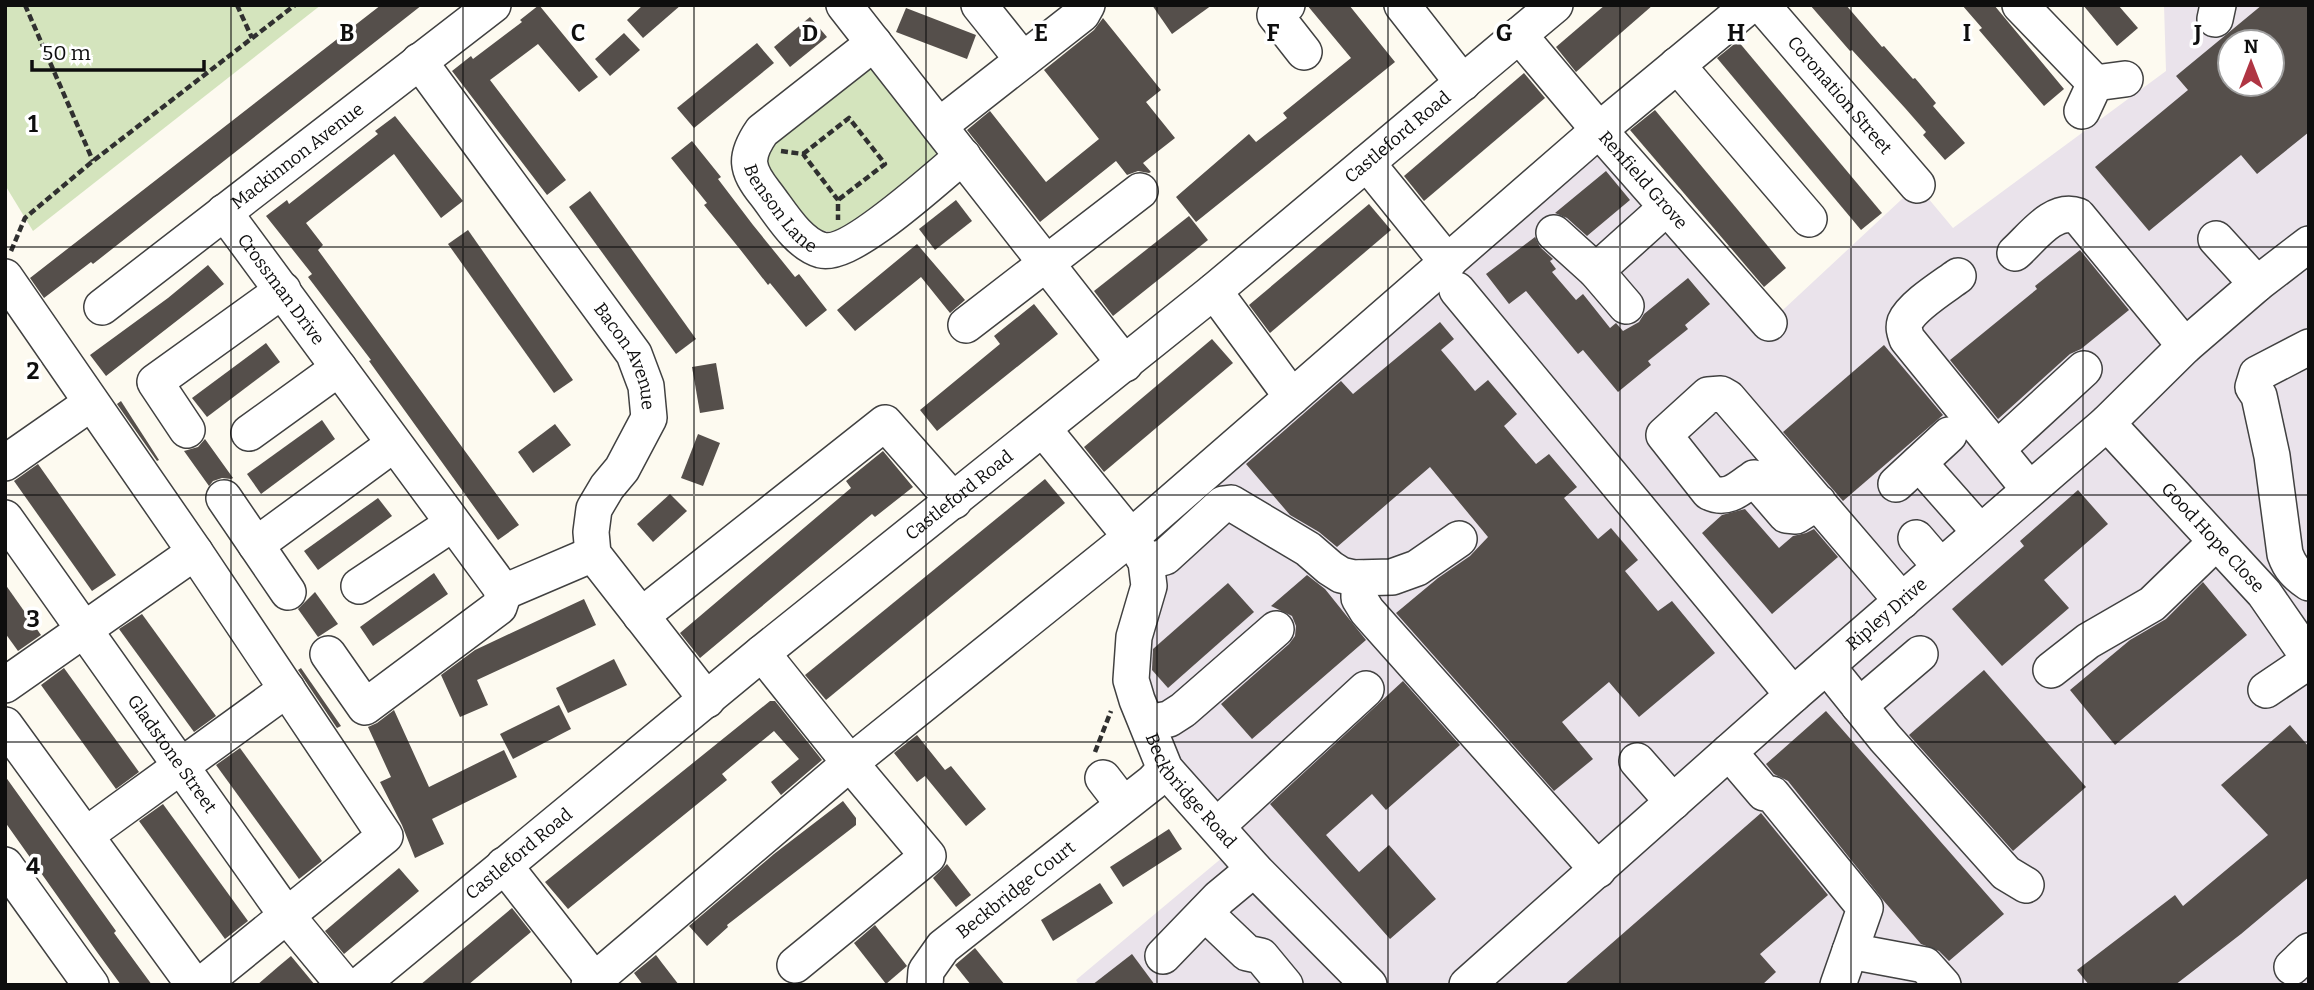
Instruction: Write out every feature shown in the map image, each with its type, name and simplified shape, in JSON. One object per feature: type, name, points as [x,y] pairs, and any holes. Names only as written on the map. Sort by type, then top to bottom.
[{"type":"street","name":"Mackinnon Avenue","points":[[102,307],[493,5]]},
{"type":"street","points":[[844,5],[1125,365]]},
{"type":"street","points":[[979,5],[1023,60]]},
{"type":"street","points":[[939,126],[1082,14],[1087,5]]},
{"type":"street","points":[[1287,5],[1275,15],[1304,52]]},
{"type":"street","points":[[1402,5],[1463,83]]},
{"type":"street","name":"Castleford Road","points":[[360,985],[762,653],[1125,365],[1555,5]]},
{"type":"street","points":[[504,865],[594,983],[850,763],[1138,548],[1292,397],[1453,276],[1599,131],[1750,5]]},
{"type":"street","name":"Coronation Street","points":[[1762,5],[1917,185]]},
{"type":"street","points":[[2020,5],[2101,91]]},
{"type":"street","name":"Renfield Grove","points":[[1519,35],[1599,131],[1769,323]]},
{"type":"street","name":"Benson Lane","points":[[874,43],[762,131],[751,148],[749,165],[757,182],[793,229],[807,243],[824,251],[838,248],[864,236],[963,156]]},
{"type":"street","name":"Bacon Avenue","points":[[419,61],[634,354],[646,386],[649,418],[622,469],[594,509],[591,531],[593,554]]},
{"type":"street","points":[[1677,65],[1809,219]]},
{"type":"street","points":[[1367,163],[1453,276],[1793,695]]},
{"type":"street","points":[[966,325],[1140,191]]},
{"type":"street","points":[[1596,271],[1667,206]]},
{"type":"street","name":"Crossman Drive","points":[[224,212],[503,592]]},
{"type":"street","points":[[2015,253],[2053,218],[2062,214],[2078,216],[2185,346]]},
{"type":"street","points":[[1554,233],[1596,271],[1626,306]]},
{"type":"street","points":[[2216,239],[2257,284]]},
{"type":"street","name":"Ripley Drive","points":[[1467,985],[1940,566],[2107,424],[2185,346],[2257,284],[2309,244]]},
{"type":"street","points":[[8,265],[91,402],[385,836],[201,985]]},
{"type":"street","points":[[1958,276],[1914,310],[1905,321],[1907,339],[2029,489]]},
{"type":"street","points":[[187,430],[155,382],[283,289]]},
{"type":"street","points":[[1214,291],[1292,397]]},
{"type":"street","points":[[2309,347],[2257,374],[2253,387],[2259,396],[2272,456],[2285,554],[2296,574],[2309,583]]},
{"type":"street","points":[[249,434],[339,368]]},
{"type":"street","points":[[1997,449],[2084,369]]},
{"type":"street","points":[[5,463],[91,402]]},
{"type":"street","points":[[641,616],[885,424],[954,501]]},
{"type":"street","name":"Good Hope Close","points":[[2107,424],[2264,593],[2309,659]]},
{"type":"street","points":[[1044,430],[1138,548],[1165,557],[1223,504],[1231,503],[1308,550],[1341,575],[1359,578],[1392,577],[1417,568],[1459,539]]},
{"type":"street","points":[[1950,435],[1908,474],[1980,532]]},
{"type":"street","points":[[256,545],[394,444]]},
{"type":"street","points":[[224,498],[288,592]]},
{"type":"street","points":[[1818,502],[1925,660],[1859,706]]},
{"type":"street","name":"Gladstone Street","points":[[5,518],[286,916],[344,985]]},
{"type":"street","points":[[360,587],[452,524]]},
{"type":"street","points":[[1916,538],[1940,566]]},
{"type":"street","points":[[2051,670],[2088,641],[2152,604],[2216,543]]},
{"type":"street","name":"Beckbridge Road","points":[[1138,548],[1149,586],[1134,637],[1131,680],[1165,769],[1254,869],[1369,985]]},
{"type":"street","points":[[5,685],[195,552]]},
{"type":"street","points":[[328,654],[365,707],[499,607],[503,592],[593,554],[707,700]]},
{"type":"street","points":[[1359,578],[1359,598],[1367,611],[1598,870]]},
{"type":"street","points":[[1147,723],[1169,719],[1183,710],[1276,629]]},
{"type":"street","points":[[762,653],[928,856],[795,965]]},
{"type":"street","points":[[2266,690],[2309,659]]},
{"type":"street","points":[[1827,666],[1885,738],[2006,873],[2026,886]]},
{"type":"street","points":[[86,835],[287,689]]},
{"type":"street","points":[[1217,826],[1366,689]]},
{"type":"street","points":[[5,725],[194,985]]},
{"type":"street","points":[[1729,751],[1764,793],[1772,794],[1865,908],[1838,985]]},
{"type":"street","points":[[1637,761],[1673,802]]},
{"type":"street","name":"Beckbridge Court","points":[[925,985],[926,971],[943,947],[1113,791],[1153,782],[1165,769]]},
{"type":"street","points":[[5,865],[91,985]]},
{"type":"street","points":[[1163,956],[1254,869]]},
{"type":"street","points":[[1205,913],[1247,953],[1261,956],[1285,985]]},
{"type":"street","points":[[1850,951],[1925,965],[1943,985]]},
{"type":"path","points":[[25,5],[93,161]]},
{"type":"path","points":[[237,5],[252,38]]},
{"type":"path","points":[[8,265],[25,218],[93,161],[295,5]]},
{"type":"path","points":[[751,148],[803,154],[849,118],[885,164],[838,200]]},
{"type":"path","points":[[803,154],[838,200],[838,248]]},
{"type":"path","points":[[1112,710],[1092,762],[1113,791]]},
{"type":"shaded area","points":[[2164,5],[2309,5],[2309,985],[1079,985],[1076,980],[1235,847],[1165,769],[1134,637],[1131,537],[1599,130],[1769,323],[1917,185],[1953,228],[2166,71]]},
{"type":"green space","points":[[5,5],[321,5],[33,231],[5,185]]},
{"type":"green space","points":[[869,65],[944,161],[850,234],[811,229],[765,170],[768,145]]},
{"type":"building","points":[[381,5],[422,5],[93,264],[91,262],[44,298],[30,278]]},
{"type":"building","points":[[539,5],[598,77],[579,92],[538,44],[490,80],[566,180],[547,195],[452,71],[471,56],[473,59],[522,22],[520,20]]},
{"type":"building","points":[[643,5],[681,5],[643,38],[627,20]]},
{"type":"building","points":[[1152,5],[1212,5],[1172,34]]},
{"type":"building","points":[[1307,5],[1349,5],[1395,62],[1196,222],[1176,197],[1249,134],[1256,142],[1287,118],[1283,113],[1351,58]]},
{"type":"building","points":[[1605,5],[1653,5],[1576,72],[1556,47]]},
{"type":"building","points":[[1810,5],[1846,5],[1882,47],[1915,78],[1936,103],[1933,106],[1965,143],[1945,160],[1923,135],[1926,132]]},
{"type":"building","points":[[1962,5],[1994,5],[2064,89],[2044,106],[1979,30],[1982,28]]},
{"type":"building","points":[[2083,5],[2118,5],[2138,28],[2117,46]]},
{"type":"building","points":[[2262,5],[2309,5],[2309,132],[2257,174],[2241,155],[2149,231],[2095,167],[2188,90],[2176,76],[2216,43],[2216,98],[2286,98],[2286,28],[2234,28]]},
{"type":"building","points":[[906,8],[976,35],[967,59],[896,32]]},
{"type":"building","points":[[810,17],[827,37],[790,67],[774,47]]},
{"type":"building","points":[[1103,18],[1161,90],[1146,102],[1175,138],[1143,163],[1151,172],[1138,171],[1127,175],[1116,161],[1040,222],[967,130],[990,111],[1046,182],[1099,139],[1044,70],[1094,30]]},
{"type":"building","points":[[624,33],[640,50],[610,76],[595,59]]},
{"type":"building","points":[[1738,41],[1882,213],[1861,230],[1717,58]]},
{"type":"building","points":[[757,43],[774,63],[694,128],[677,108]]},
{"type":"building","points":[[1524,73],[1545,98],[1424,201],[1404,176]]},
{"type":"building","points":[[1655,110],[1786,268],[1764,287],[1630,130]]},
{"type":"building","points":[[395,116],[463,201],[441,218],[394,154],[306,223],[323,245],[318,250],[519,525],[498,540],[369,361],[371,360],[308,277],[312,274],[266,216],[287,200],[289,204],[378,134],[375,131]]},
{"type":"building","points":[[692,141],[721,177],[718,179],[753,225],[795,277],[799,274],[827,310],[806,327],[770,283],[768,285],[704,205],[707,203],[671,158]]},
{"type":"building","points":[[1606,171],[1630,200],[1587,236],[1567,218],[1555,213]]},
{"type":"building","points":[[590,191],[696,339],[676,354],[569,207]]},
{"type":"building","points":[[956,200],[972,221],[935,250],[919,229]]},
{"type":"building","points":[[1369,204],[1391,230],[1270,333],[1249,305]]},
{"type":"building","points":[[1189,216],[1208,240],[1113,316],[1094,291]]},
{"type":"building","points":[[468,230],[573,380],[554,393],[448,244]]},
{"type":"building","points":[[1535,237],[1540,247],[1553,259],[1550,261],[1556,269],[1552,272],[1576,300],[1583,294],[1610,328],[1616,323],[1623,331],[1639,322],[1644,314],[1688,278],[1710,304],[1685,325],[1688,329],[1648,361],[1651,365],[1618,392],[1583,350],[1578,354],[1526,291],[1509,304],[1486,274]]},
{"type":"building","points":[[917,244],[965,300],[950,313],[921,277],[855,331],[837,310]]},
{"type":"building","points":[[2080,250],[2129,310],[2081,349],[2070,354],[1998,419],[1950,360]]},
{"type":"building","points":[[208,265],[224,284],[106,376],[90,355]]},
{"type":"building","points":[[1034,304],[1058,334],[937,431],[920,410],[1000,344],[994,336]]},
{"type":"building","points":[[1440,322],[1454,339],[1441,350],[1475,391],[1488,380],[1517,414],[1504,426],[1536,464],[1549,454],[1577,487],[1564,498],[1598,539],[1611,528],[1638,560],[1625,571],[1658,611],[1672,601],[1715,653],[1639,717],[1609,682],[1562,722],[1593,759],[1554,791],[1396,613],[1470,556],[1488,537],[1430,467],[1337,547],[1319,532],[1290,515],[1246,464],[1341,381],[1353,394]]},
{"type":"building","points":[[1212,339],[1233,363],[1104,472],[1084,447]]},
{"type":"building","points":[[266,343],[280,362],[207,417],[192,398]]},
{"type":"building","points":[[1884,345],[1943,415],[1843,501],[1783,432]]},
{"type":"building","points":[[716,363],[724,409],[700,413],[692,367]]},
{"type":"building","points":[[121,401],[159,460],[157,461],[117,404]]},
{"type":"building","points":[[322,420],[335,439],[261,494],[247,474]]},
{"type":"building","points":[[555,424],[571,445],[533,473],[518,452]]},
{"type":"building","points":[[698,434],[720,443],[703,486],[681,478]]},
{"type":"building","points":[[205,439],[233,478],[213,481],[209,486],[184,451],[198,447]]},
{"type":"building","points":[[883,451],[913,487],[875,517],[872,514],[700,658],[680,633],[851,488],[846,481]]},
{"type":"building","points":[[38,464],[116,575],[92,591],[14,481]]},
{"type":"building","points":[[1045,479],[1065,503],[826,700],[805,675]]},
{"type":"building","points":[[2078,490],[2108,524],[2044,580],[2069,608],[2002,666],[1952,609],[2024,546],[2020,541]]},
{"type":"building","points":[[670,494],[687,511],[653,542],[637,524]]},
{"type":"building","points":[[378,498],[392,516],[318,570],[304,551]]},
{"type":"building","points":[[1745,509],[1779,548],[1793,536],[1814,529],[1838,557],[1772,614],[1702,533],[1722,515]]},
{"type":"building","points":[[434,573],[448,594],[373,646],[360,627]]},
{"type":"building","points":[[1307,575],[1325,589],[1366,640],[1252,739],[1221,704],[1295,636],[1296,626],[1292,616],[1271,606]]},
{"type":"building","points":[[2203,582],[2247,635],[2115,745],[2070,690],[2130,640],[2166,619]]},
{"type":"building","points":[[1228,583],[1254,612],[1168,688],[1152,670],[1153,649]]},
{"type":"building","points":[[5,584],[41,635],[18,651],[5,633]]},
{"type":"building","points":[[315,592],[338,624],[318,637],[298,609]]},
{"type":"building","points":[[584,599],[596,625],[477,680],[488,705],[460,717],[441,675],[475,650]]},
{"type":"building","points":[[142,614],[216,716],[194,732],[119,629]]},
{"type":"building","points":[[614,659],[627,685],[568,713],[556,688]]},
{"type":"building","points":[[64,668],[139,772],[116,789],[41,685]]},
{"type":"building","points":[[301,668],[341,726],[337,728],[298,670]]},
{"type":"building","points":[[1984,670],[2086,787],[2013,851],[1909,735]]},
{"type":"building","points":[[1403,681],[1460,745],[1386,810],[1372,794],[1326,835],[1359,872],[1389,845],[1436,899],[1390,939],[1270,804]]},
{"type":"building","points":[[770,701],[775,701],[822,760],[781,795],[771,782],[799,759],[774,731],[722,774],[727,780],[568,909],[545,882]]},
{"type":"building","points":[[559,705],[571,729],[513,759],[500,734]]},
{"type":"building","points":[[394,710],[429,787],[504,750],[517,777],[432,819],[444,844],[415,858],[380,782],[391,777],[368,727]]},
{"type":"building","points":[[1826,711],[2004,914],[1949,961],[1939,951],[1921,944],[1788,781],[1774,774],[1766,764]]},
{"type":"building","points":[[2290,725],[2309,747],[2309,877],[2175,985],[2089,985],[2077,970],[2175,895],[2183,906],[2268,835],[2221,785]]},
{"type":"building","points":[[917,735],[945,770],[951,766],[986,809],[966,826],[925,776],[917,782],[894,753]]},
{"type":"building","points":[[240,748],[322,861],[299,879],[216,765]]},
{"type":"building","points":[[5,776],[152,985],[121,985],[5,822]]},
{"type":"building","points":[[843,801],[856,818],[856,825],[727,925],[728,927],[707,946],[689,926],[774,854]]},
{"type":"building","points":[[163,804],[248,921],[225,939],[139,821]]},
{"type":"building","points":[[1761,813],[1828,895],[1760,954],[1776,972],[1762,985],[1564,985]]},
{"type":"building","points":[[1169,829],[1182,849],[1123,887],[1110,867]]},
{"type":"building","points":[[947,864],[971,895],[956,907],[933,878]]},
{"type":"building","points":[[399,868],[419,891],[344,954],[325,931]]},
{"type":"building","points":[[1100,883],[1113,903],[1053,941],[1041,920]]},
{"type":"building","points":[[512,908],[531,932],[468,985],[420,985]]},
{"type":"building","points":[[875,925],[907,966],[886,984],[854,943]]},
{"type":"building","points":[[975,948],[1005,985],[971,985],[955,965]]},
{"type":"building","points":[[1132,954],[1155,985],[1092,985]]},
{"type":"building","points":[[656,955],[679,985],[643,985],[634,973]]},
{"type":"building","points":[[291,956],[315,985],[257,985],[279,966]]}]
